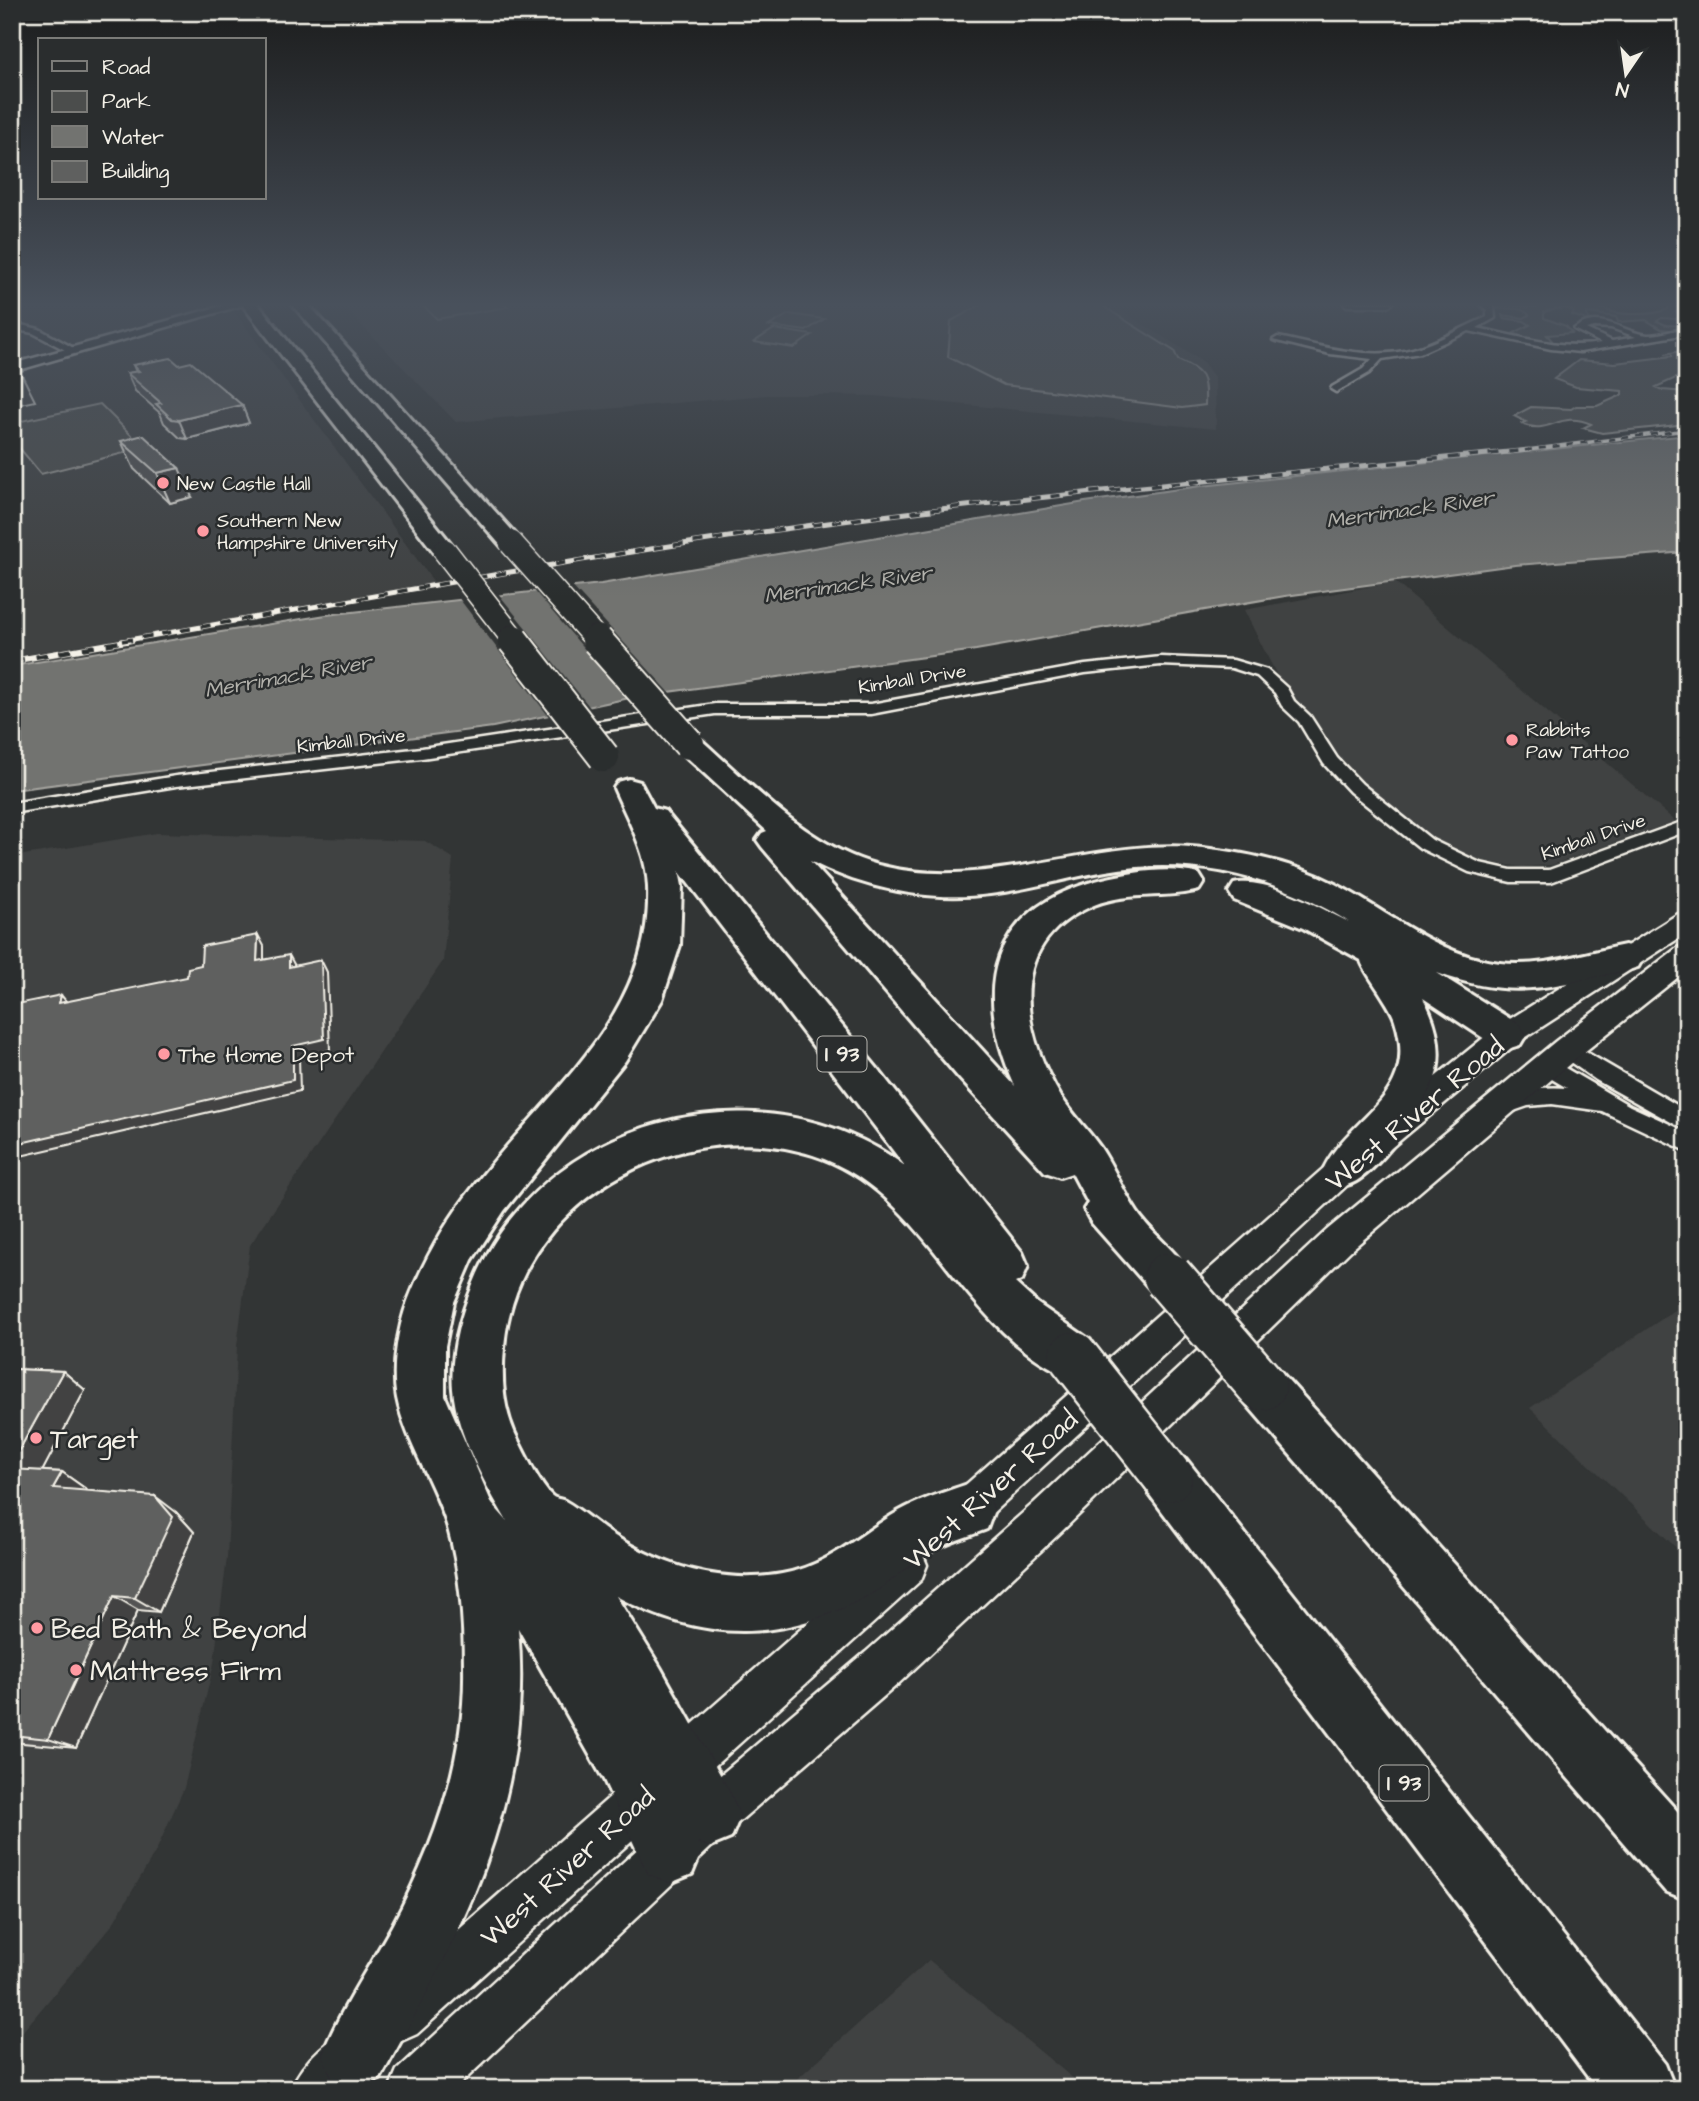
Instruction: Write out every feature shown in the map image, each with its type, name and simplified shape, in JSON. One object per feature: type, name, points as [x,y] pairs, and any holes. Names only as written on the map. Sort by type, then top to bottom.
[{"type":"highway","name":"I 93","points":[[326,401],[966,1211],[1073,1356],[1640,2089]]},
{"type":"highway","points":[[386,401],[973,1066],[1168,1277],[1687,1869]]},
{"type":"highway","points":[[689,744],[814,852],[865,873],[904,881],[947,885],[992,883],[1101,859],[1185,857],[1274,872],[1318,889],[1435,959],[1518,1028]]},
{"type":"highway","points":[[337,2072],[395,1987],[452,1876],[474,1811],[489,1744],[495,1682],[485,1580],[472,1522],[442,1456],[420,1394],[424,1331],[431,1301],[456,1244],[499,1186],[624,1033],[651,983],[664,933],[665,885],[649,833],[617,772]]},
{"type":"highway","points":[[1123,1228],[1086,1161],[1050,1113],[1030,1077],[1013,1031],[1008,992],[1017,954],[1035,926],[1064,905],[1102,890],[1146,883],[1195,883],[1243,891],[1303,913],[1518,1028]]},
{"type":"highway","points":[[1345,1168],[1398,1109],[1410,1093],[1418,1074],[1419,1050],[1411,1013],[1394,980],[1359,943]]},
{"type":"highway","points":[[1435,959],[1470,970],[1524,978],[1566,973],[1589,964],[1625,958]]},
{"type":"highway","points":[[690,1834],[662,1780],[640,1687],[497,1452],[483,1413],[477,1382],[481,1324],[489,1297],[518,1241],[549,1202],[596,1166],[656,1140],[689,1131],[723,1127],[757,1128],[813,1138],[868,1163],[920,1202],[1007,1306],[1073,1356]]},
{"type":"highway","points":[[527,1503],[577,1545],[654,1588],[692,1599],[733,1605],[781,1601],[818,1591],[877,1559],[913,1533],[968,1510]]},
{"type":"highway","points":[[472,1522],[512,1563],[625,1759],[662,1780]]},
{"type":"main road","name":"West River Road","points":[[337,2072],[968,1510],[1345,1168],[1518,1028],[1687,920]]},
{"type":"main road","name":"West River Road","points":[[416,2089],[690,1834],[882,1668],[1048,1517],[1339,1240],[1558,1057],[1687,955]]},
{"type":"main road","points":[[1518,1028],[1558,1057]]},
{"type":"street","name":"Kimball Drive","points":[[12,808],[176,781],[422,753],[715,709],[871,709],[1085,669],[1161,661],[1218,663],[1250,668],[1262,673],[1282,691],[1287,703],[1305,719],[1330,761],[1356,788],[1426,844],[1475,868],[1511,876],[1551,876],[1687,825]]},
{"type":"street","points":[[1558,1057],[1622,1112]]},
{"type":"street","points":[[1558,1057],[1604,1074],[1687,1122]]},
{"type":"street","points":[[1500,1107],[1516,1100],[1547,1095],[1591,1101],[1687,1142]]},
{"type":"shaded area","name":"Southern New Hampshire University","points":[[12,401],[300,401],[436,585],[12,657]]},
{"type":"shaded area","points":[[436,401],[697,401],[456,422]]},
{"type":"shaded area","points":[[926,401],[1215,401],[1216,429]]},
{"type":"shaded area","points":[[1395,582],[1675,821],[1552,865],[1522,867],[1473,860],[1438,847],[1347,774],[1293,707],[1244,610]]},
{"type":"shaded area","points":[[157,833],[425,841],[453,858],[443,961],[250,1245],[237,1346],[227,1557],[214,1663],[184,1788],[156,1851],[112,1925],[12,2044],[12,857]]},
{"type":"shaded area","points":[[1687,1302],[1687,1558],[1530,1408]]},
{"type":"shaded area","points":[[929,1960],[1086,2089],[786,2089]]},
{"type":"green space","points":[[1128,401],[1205,401],[1205,405],[1182,408]]},
{"type":"green space","points":[[1608,401],[1687,401],[1687,424],[1602,433],[1583,428],[1591,424],[1580,420],[1532,427],[1522,424],[1526,422],[1514,416],[1531,407],[1571,409],[1576,406],[1597,406]]},
{"type":"green space","points":[[100,404],[144,448],[41,474],[12,439],[12,423]]},
{"type":"water","name":"Merrimack River","points":[[1687,435],[1687,552],[1515,565],[1285,596],[976,650],[639,696],[493,727],[12,790],[12,666],[326,615],[601,584],[1085,502],[1201,486]]},
{"type":"pier","points":[[570,584],[672,695],[630,702],[532,588]]},
{"type":"pier","points":[[497,592],[592,710],[550,718],[458,597]]},
{"type":"building","points":[[159,401],[237,401],[242,405],[179,420],[172,419],[156,404],[161,403]]},
{"type":"building","points":[[143,435],[179,468],[157,473],[121,441]]},
{"type":"building","name":"The Home Depot","points":[[258,935],[257,961],[289,955],[289,967],[321,960],[324,1039],[293,1046],[293,1080],[12,1145],[12,1005],[61,995],[59,1003],[187,977],[188,968],[201,965],[202,946]]},
{"type":"building","points":[[12,1369],[63,1371],[12,1463]]},
{"type":"building","points":[[12,1469],[62,1472],[53,1488],[155,1496],[173,1517],[135,1598],[114,1596],[48,1739],[12,1735]]},
{"type":"railway","points":[[1521,451],[1687,430]]},
{"type":"railway","points":[[1521,451],[1529,450]]},
{"type":"railway","points":[[122,641],[539,567],[791,528],[1067,495],[1521,451]]},
{"type":"railway","points":[[1511,452],[1521,451]]},
{"type":"railway","points":[[12,661],[132,640]]},
{"type":"place","name":"New Castle Hall","points":[[163,483]]},
{"type":"place","name":"Southern New Hampshire University","points":[[203,531]]},
{"type":"place","name":"Rabbits Paw Tattoo","points":[[1512,740]]},
{"type":"place","name":"The Home Depot","points":[[164,1054]]},
{"type":"place","name":"Target","points":[[36,1438]]},
{"type":"place","name":"Bed Bath & Beyond","points":[[37,1628]]},
{"type":"place","name":"Mattress Firm","points":[[76,1670]]}]
